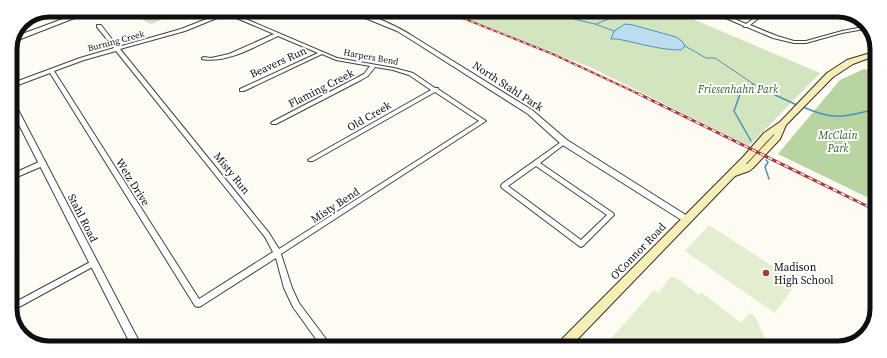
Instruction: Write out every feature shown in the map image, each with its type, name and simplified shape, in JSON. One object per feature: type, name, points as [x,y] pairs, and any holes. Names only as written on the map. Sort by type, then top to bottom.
[{"type":"main road","name":"O'Connor Road","points":[[568,341],[686,219],[733,173],[746,169],[746,164],[777,137],[783,124],[830,75],[854,61],[870,56]]},
{"type":"street","points":[[19,38],[72,17]]},
{"type":"street","name":"Burning Creek","points":[[17,83],[82,59],[178,32],[215,17]]},
{"type":"street","name":"Harpers Bend","points":[[239,17],[342,61],[394,69],[411,74],[483,121]]},
{"type":"street","name":"North Stahl Park","points":[[366,17],[399,30],[530,112],[564,142],[686,219]]},
{"type":"street","points":[[725,17],[784,40],[800,43],[862,29]]},
{"type":"street","points":[[746,26],[758,17]]},
{"type":"street","name":"Misty Run","points":[[99,26],[255,218],[278,254],[288,288],[296,305],[322,341]]},
{"type":"street","points":[[204,58],[211,59],[225,56],[278,34]]},
{"type":"street","name":"Beavers Run","points":[[242,90],[321,53]]},
{"type":"street","name":"Flaming Creek","points":[[274,123],[366,75],[373,66]]},
{"type":"street","name":"Wetz Drive","points":[[51,71],[198,304]]},
{"type":"street","name":"Old Creek","points":[[311,160],[436,89]]},
{"type":"street","name":"Stahl Road","points":[[17,113],[133,341]]},
{"type":"street","name":"Misty Bend","points":[[198,304],[483,121]]},
{"type":"street","points":[[536,163],[611,215],[581,244],[504,186],[564,142]]},
{"type":"street","points":[[17,175],[43,163]]},
{"type":"street","points":[[17,305],[94,263]]},
{"type":"green space","points":[[136,17],[168,17],[151,24]]},
{"type":"green space","name":"Friesenhahn Park","points":[[460,17],[688,17],[820,73],[749,146],[592,68]]},
{"type":"green space","name":"McClain Park","points":[[864,69],[870,70],[870,199],[778,154],[840,80]]},
{"type":"green space","points":[[709,225],[797,282],[775,313],[685,251]]},
{"type":"green space","points":[[671,277],[677,278],[699,295],[701,292],[741,323],[749,313],[755,316],[766,341],[609,341],[654,290],[658,293]]},
{"type":"water","points":[[625,24],[676,37],[682,41],[685,46],[681,50],[673,50],[611,39],[614,31]]},
{"type":"waterway","points":[[565,17],[595,24],[614,31]]},
{"type":"waterway","points":[[596,24],[612,17]]},
{"type":"waterway","points":[[685,46],[706,58],[715,58],[754,84]]},
{"type":"waterway","points":[[740,95],[743,89],[754,84]]},
{"type":"waterway","points":[[754,84],[775,95]]},
{"type":"waterway","points":[[740,94],[734,111],[751,141]]},
{"type":"waterway","points":[[773,94],[797,105]]},
{"type":"waterway","points":[[803,107],[831,116],[847,116],[870,110]]},
{"type":"waterway","points":[[766,160],[768,162],[765,167],[769,179]]},
{"type":"railway","points":[[460,17],[555,55],[641,95]]},
{"type":"railway","points":[[639,94],[870,208]]},
{"type":"place","name":"Madison High School","points":[[766,273]]}]
